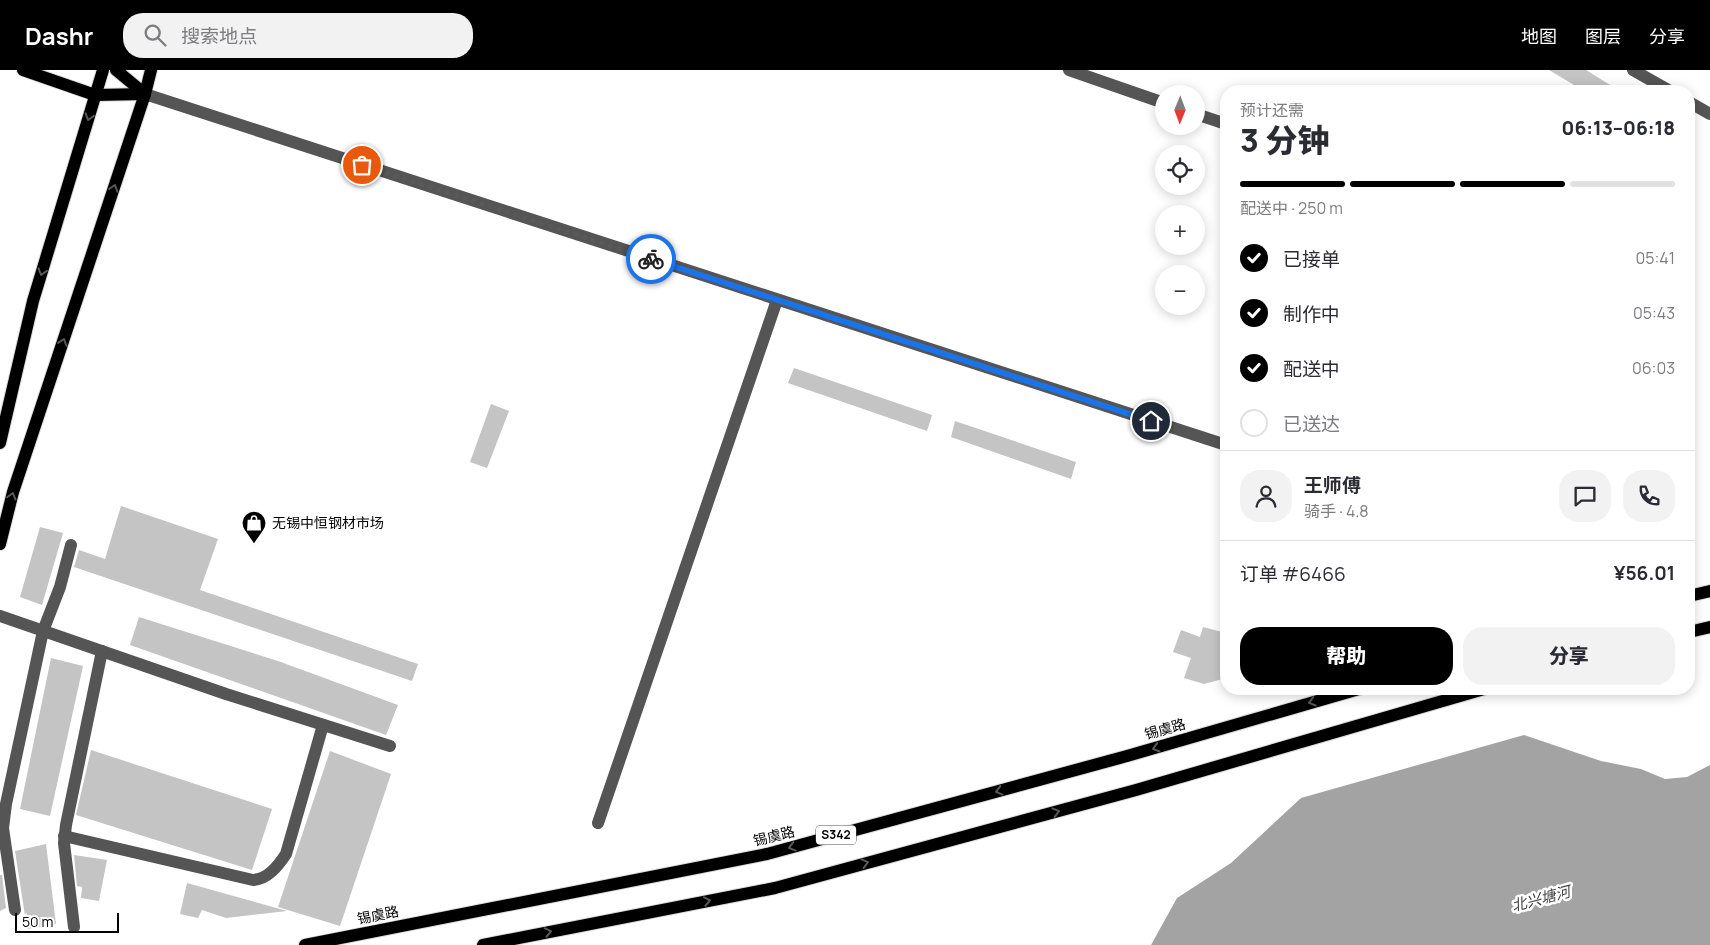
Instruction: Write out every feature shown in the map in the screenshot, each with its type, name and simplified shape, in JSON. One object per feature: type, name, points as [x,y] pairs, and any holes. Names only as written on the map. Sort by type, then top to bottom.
[{"type":"main road","points":[[23,70],[95,95],[145,94]]},
{"type":"main road","points":[[0,443],[33,300],[103,70]]},
{"type":"main road","points":[[116,70],[145,94]]},
{"type":"main road","points":[[0,544],[13,492],[152,70]]},
{"type":"main road","points":[[1695,594],[1710,590]]},
{"type":"main road","points":[[1695,631],[1710,627]]},
{"type":"main road","name":"锡虞路","points":[[305,945],[767,854],[1127,756],[1338,695]]},
{"type":"main road","points":[[483,945],[775,888],[1136,790],[1463,695]]},
{"type":"street","points":[[1069,70],[1155,100]]},
{"type":"street","points":[[1633,70],[1659,85]]},
{"type":"street","points":[[145,94],[1220,444]]},
{"type":"street","points":[[1695,105],[1710,114]]},
{"type":"street","points":[[1205,117],[1220,122]]},
{"type":"street","points":[[598,823],[777,300]]},
{"type":"street","points":[[15,910],[3,828],[6,804],[43,631],[60,587],[71,545]]},
{"type":"street","points":[[0,616],[226,694],[390,746]]},
{"type":"street","points":[[74,927],[64,836],[102,651]]},
{"type":"street","points":[[64,836],[254,880],[261,879],[272,871],[286,854],[323,725]]},
{"type":"water","name":"北兴塘河","points":[[1524,735],[1601,761],[1641,769],[1665,779],[1687,777],[1710,765],[1710,945],[1151,945],[1177,898],[1231,863],[1301,798]]},
{"type":"building","points":[[1549,70],[1586,70],[1610,85],[1574,85]]},
{"type":"building","points":[[794,368],[932,415],[927,431],[788,383]]},
{"type":"building","points":[[491,404],[509,411],[487,468],[470,462]]},
{"type":"building","points":[[955,421],[1076,462],[1071,479],[951,437]]},
{"type":"building","points":[[121,506],[218,539],[200,590],[418,664],[412,681],[74,567],[79,550],[105,559]]},
{"type":"building","points":[[40,527],[63,533],[42,605],[20,597]]},
{"type":"building","points":[[139,617],[278,661],[398,705],[386,735],[130,645]]},
{"type":"building","points":[[1203,627],[1220,631],[1220,680],[1204,684],[1184,678],[1191,658],[1173,652],[1181,630],[1200,637]]},
{"type":"building","points":[[51,658],[83,666],[50,816],[20,809]]},
{"type":"building","points":[[91,750],[272,809],[252,870],[76,815]]},
{"type":"building","points":[[330,751],[391,774],[340,926],[278,907]]},
{"type":"building","points":[[46,844],[56,924],[27,929],[15,851]]},
{"type":"building","points":[[74,855],[107,860],[99,901],[81,898],[82,887],[77,886]]},
{"type":"building","points":[[0,875],[2,875],[6,908],[0,911]]},
{"type":"building","points":[[187,883],[287,911],[226,918],[202,910],[198,918],[180,914]]},
{"type":"way so far","points":[[362,165],[651,259]]},
{"type":"place","name":"无锡中恒钢材市场","points":[[254,544]]},
{"type":"route","points":[[651,259],[1151,421]]}]
